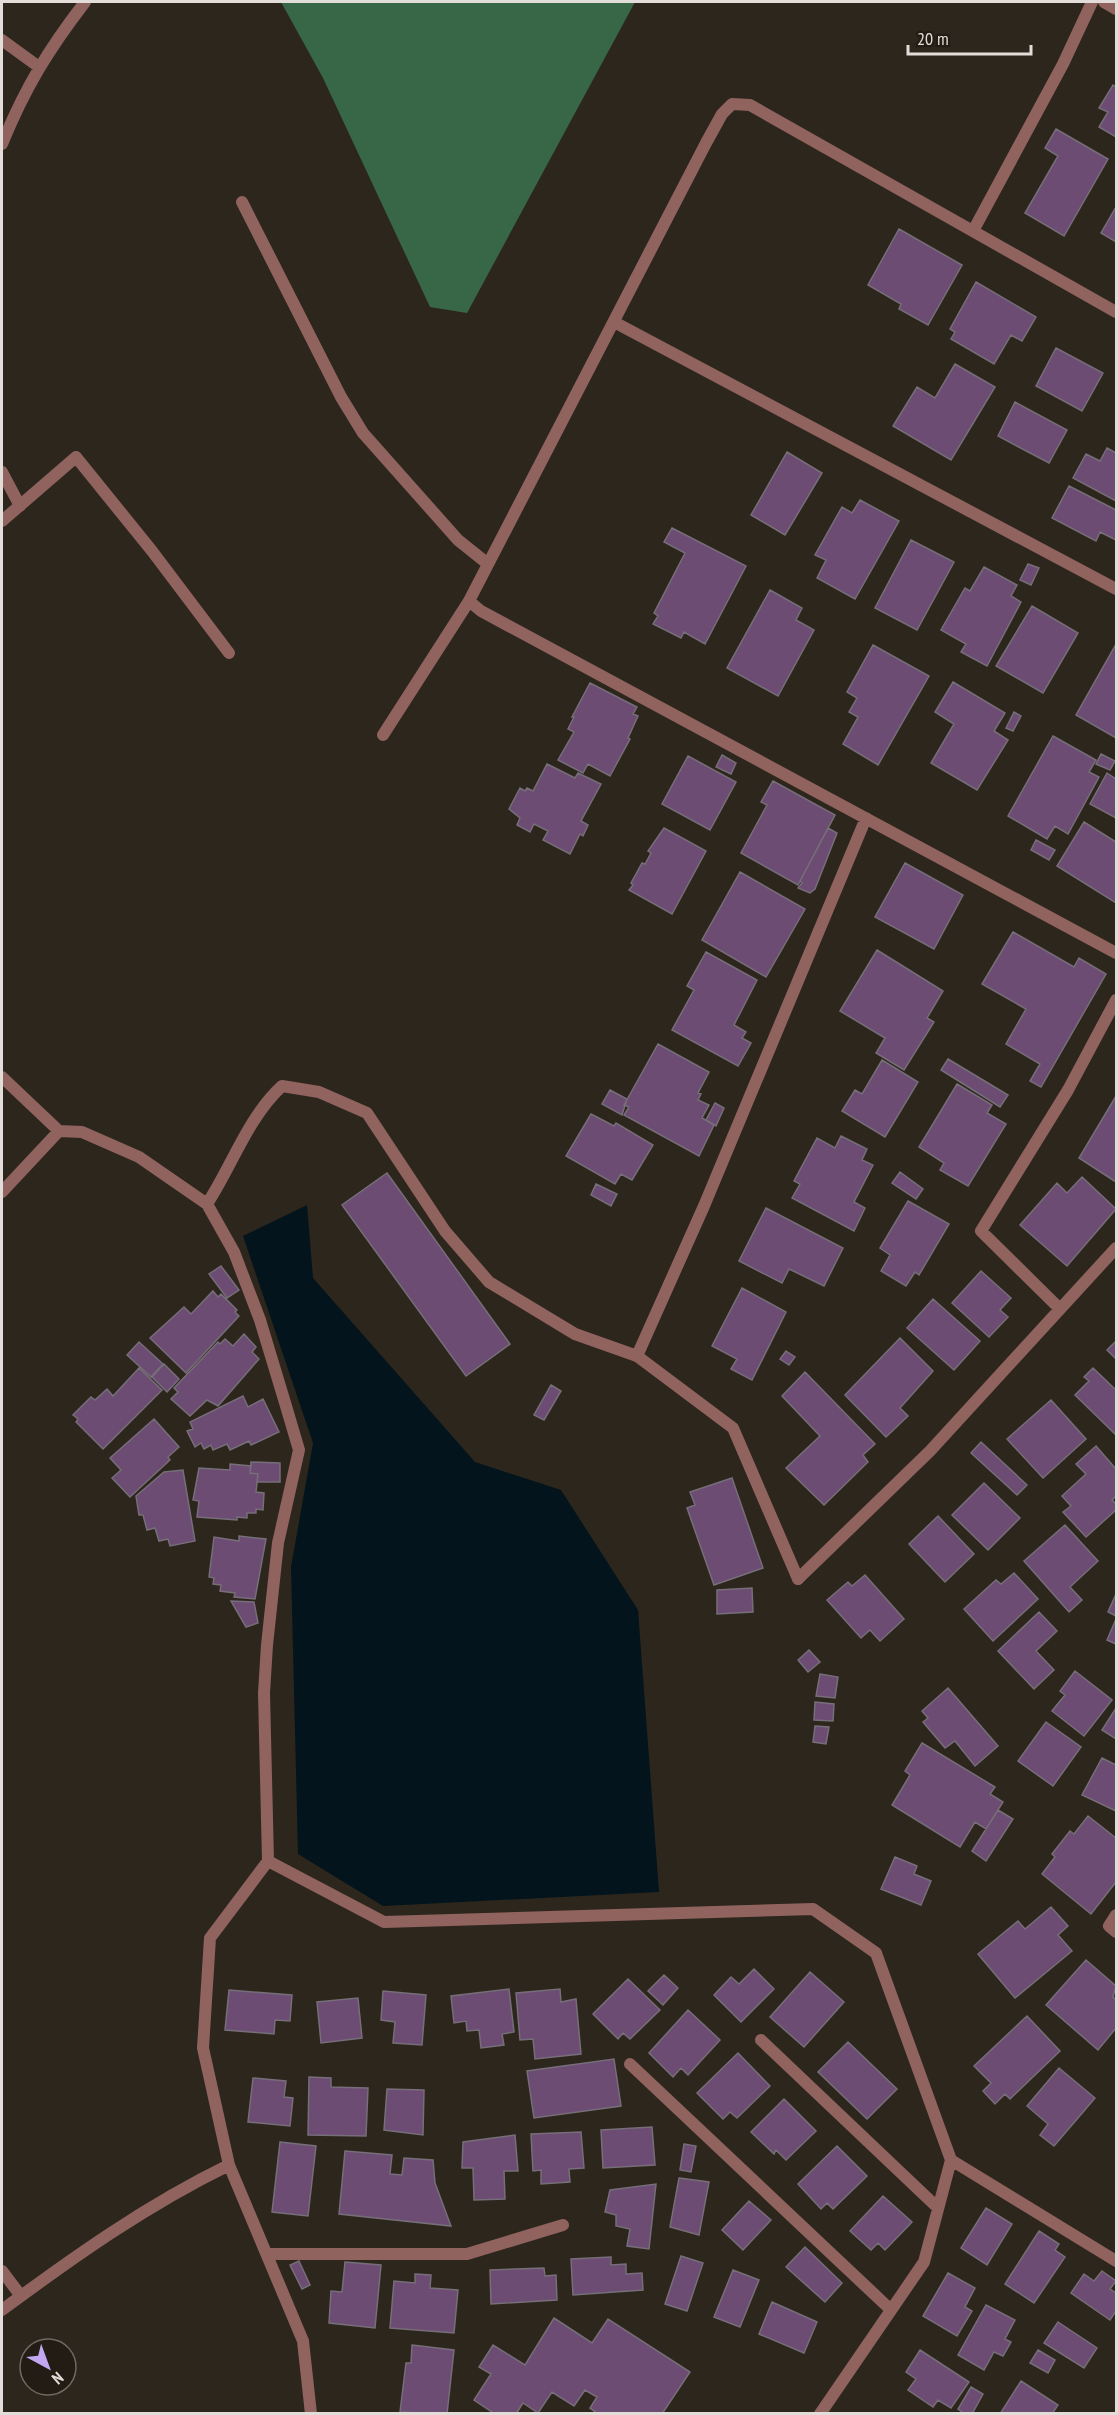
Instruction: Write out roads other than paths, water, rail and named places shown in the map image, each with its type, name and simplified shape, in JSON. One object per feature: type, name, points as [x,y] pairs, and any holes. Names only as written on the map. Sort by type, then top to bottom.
[{"type":"street","points":[[2,144],[24,92],[55,40],[85,2]]},
{"type":"street","points":[[973,231],[1063,64],[1092,2]]},
{"type":"street","points":[[1104,2],[1116,9]]},
{"type":"street","points":[[2,39],[39,67]]},
{"type":"street","points":[[383,735],[469,602],[711,133],[722,114],[732,104],[750,105],[1116,312]]},
{"type":"street","points":[[242,202],[341,397],[363,433],[458,540],[489,564]]},
{"type":"street","points":[[614,322],[1116,589]]},
{"type":"street","points":[[2,521],[76,458],[152,551],[229,652]]},
{"type":"street","points":[[2,472],[20,506]]},
{"type":"street","points":[[469,602],[501,622],[1116,953]]},
{"type":"street","points":[[637,1356],[704,1206],[866,818]]},
{"type":"street","points":[[1059,1308],[981,1231],[1068,1090],[1116,1000]]},
{"type":"street","points":[[2,1077],[59,1131],[82,1132],[139,1157],[207,1204],[234,1252],[260,1320],[298,1450],[278,1543],[267,1645],[264,1693],[268,1861],[210,1938],[203,2048],[229,2165],[303,2341],[311,2414]]},
{"type":"street","points":[[207,1204],[224,1179],[266,1101],[282,1086],[319,1092],[367,1113],[445,1231],[489,1282],[575,1334],[637,1356],[733,1428],[798,1579],[930,1451],[1116,1248]]},
{"type":"street","points":[[2,1192],[59,1131]]},
{"type":"street","points":[[268,1861],[384,1922],[813,1909],[876,1953],[951,2160],[924,2262],[820,2414]]},
{"type":"street","points":[[1116,1915],[1109,1926],[1116,1932]]},
{"type":"street","points":[[761,2040],[938,2208]]},
{"type":"street","points":[[630,2064],[891,2310]]},
{"type":"street","points":[[951,2160],[1116,2262]]},
{"type":"street","points":[[2,2310],[123,2223],[182,2188],[229,2165]]},
{"type":"street","points":[[268,2254],[467,2254],[563,2225]]},
{"type":"street","points":[[2,2271],[21,2296]]},
{"type":"water","points":[[307,1205],[313,1278],[475,1462],[561,1490],[638,1610],[659,1892],[383,1906],[298,1854],[291,1567],[313,1443],[243,1236]]}]
